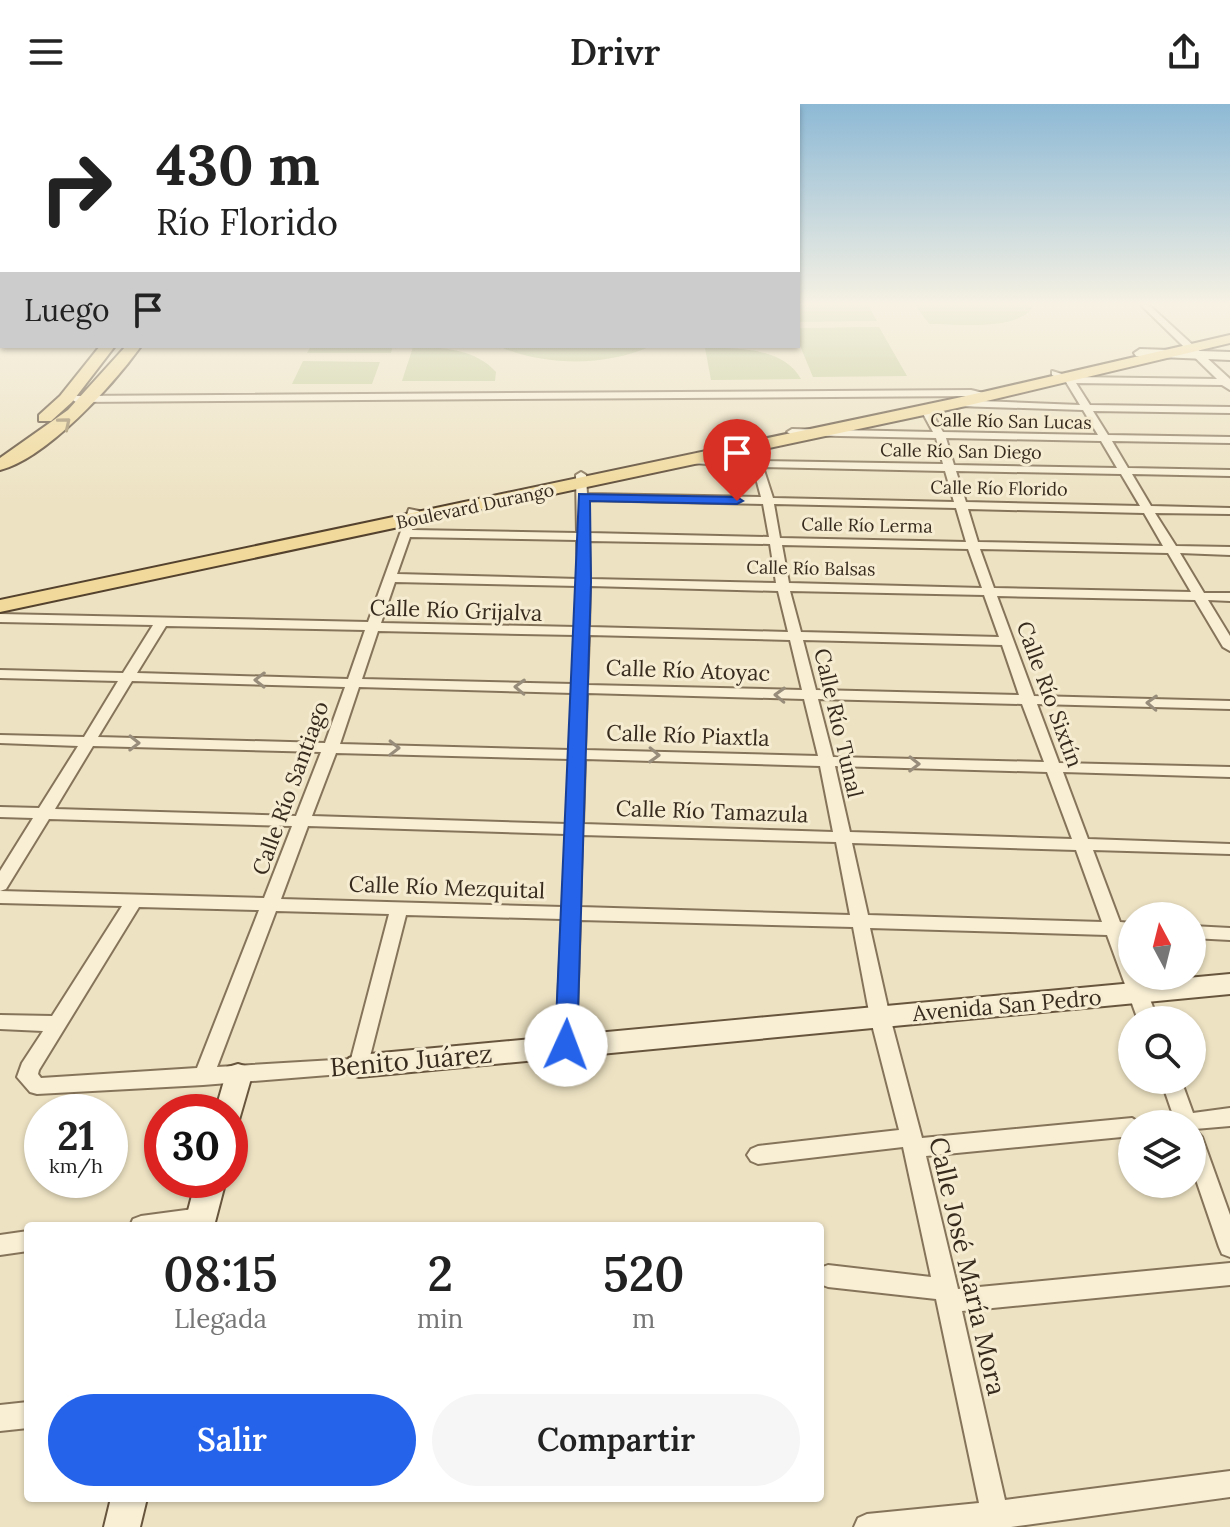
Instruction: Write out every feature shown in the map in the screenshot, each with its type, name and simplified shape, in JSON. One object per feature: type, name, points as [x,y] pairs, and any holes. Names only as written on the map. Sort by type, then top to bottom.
[{"type":"main road","points":[[0,453],[66,399],[88,371]]},
{"type":"main road","points":[[0,465],[55,431],[91,399],[113,371]]},
{"type":"main road","name":"Boulevard Durango","points":[[1063,377],[1081,371]]},
{"type":"main road","name":"Boulevard Durango","points":[[583,485],[691,460],[753,451],[792,432],[919,402],[972,397],[1087,371]]},
{"type":"main road","name":"Boulevard Durango","points":[[0,606],[753,451],[919,402]]},
{"type":"main road","name":"Boulevard Durango","points":[[0,597],[410,522]]},
{"type":"street","points":[[1063,377],[1228,384]]},
{"type":"street","points":[[1063,377],[1105,438],[1230,647]]},
{"type":"street","points":[[972,397],[1085,407],[1230,410]]},
{"type":"street","points":[[66,399],[919,402]]},
{"type":"street","name":"Calle Río Sixtín","points":[[919,402],[940,435],[973,546],[1142,1006]]},
{"type":"street","name":"Calle Río San Lucas","points":[[792,432],[1230,440]]},
{"type":"street","name":"Calle Río San Diego","points":[[753,451],[949,468],[1230,473]]},
{"type":"street","name":"Calle Río Tunal","points":[[753,451],[768,501],[783,586],[827,762],[880,1017]]},
{"type":"street","points":[[566,1045],[572,915],[572,827],[584,582],[583,485]]},
{"type":"street","name":"Calle Río Florido","points":[[583,485],[768,501],[1230,511]]},
{"type":"street","name":"Calle Río Lerma","points":[[410,522],[585,538],[1230,551]]},
{"type":"street","name":"Calle Río Santiago","points":[[203,1077],[331,747],[410,522]]},
{"type":"street","name":"Calle Río Balsas","points":[[390,578],[1230,597]]},
{"type":"street","name":"Calle Río Grijalva","points":[[0,618],[582,634],[1007,641]]},
{"type":"street","points":[[0,885],[47,814],[162,621]]},
{"type":"street","name":"Calle Río Atoyac","points":[[0,674],[1230,705]]},
{"type":"street","name":"Calle Río Piaxtla","points":[[0,739],[576,752],[1230,772]]},
{"type":"street","name":"Calle Río Tamazula","points":[[0,812],[1230,849]]},
{"type":"street","name":"Calle Río Mezquital","points":[[0,897],[1118,928]]},
{"type":"street","points":[[0,1022],[56,1024],[135,900]]},
{"type":"street","points":[[359,1066],[399,909]]},
{"type":"street","points":[[1206,933],[1230,934]]},
{"type":"street","name":"Avenida San Pedro","points":[[880,1017],[1230,984]]},
{"type":"street","name":"Benito Juárez","points":[[56,1024],[29,1069],[27,1077],[37,1086],[359,1066],[880,1017]]},
{"type":"street","name":"Calle José María Mora","points":[[880,1017],[912,1142],[997,1521]]},
{"type":"street","points":[[233,1094],[238,1075]]},
{"type":"street","points":[[1206,1122],[1230,1117]]},
{"type":"street","points":[[758,1155],[1118,1128]]},
{"type":"street","points":[[1206,1186],[1230,1247]]},
{"type":"street","points":[[200,1222],[206,1198]]},
{"type":"street","points":[[0,1245],[24,1242]]},
{"type":"street","points":[[828,1276],[947,1295],[1230,1274]]},
{"type":"street","points":[[0,1418],[24,1415]]},
{"type":"street","points":[[867,1527],[997,1521],[1230,1484]]},
{"type":"street","points":[[122,1527],[128,1502]]},
{"type":"green space","points":[[298,371],[377,371],[372,384],[292,384]]},
{"type":"green space","points":[[405,371],[496,372],[495,381],[402,381]]},
{"type":"green space","points":[[709,371],[795,371],[801,379],[711,380]]},
{"type":"green space","points":[[811,371],[904,371],[907,376],[813,377]]},
{"type":"route","points":[[566,1045],[572,915],[572,827],[584,582],[584,497],[737,501]]}]
